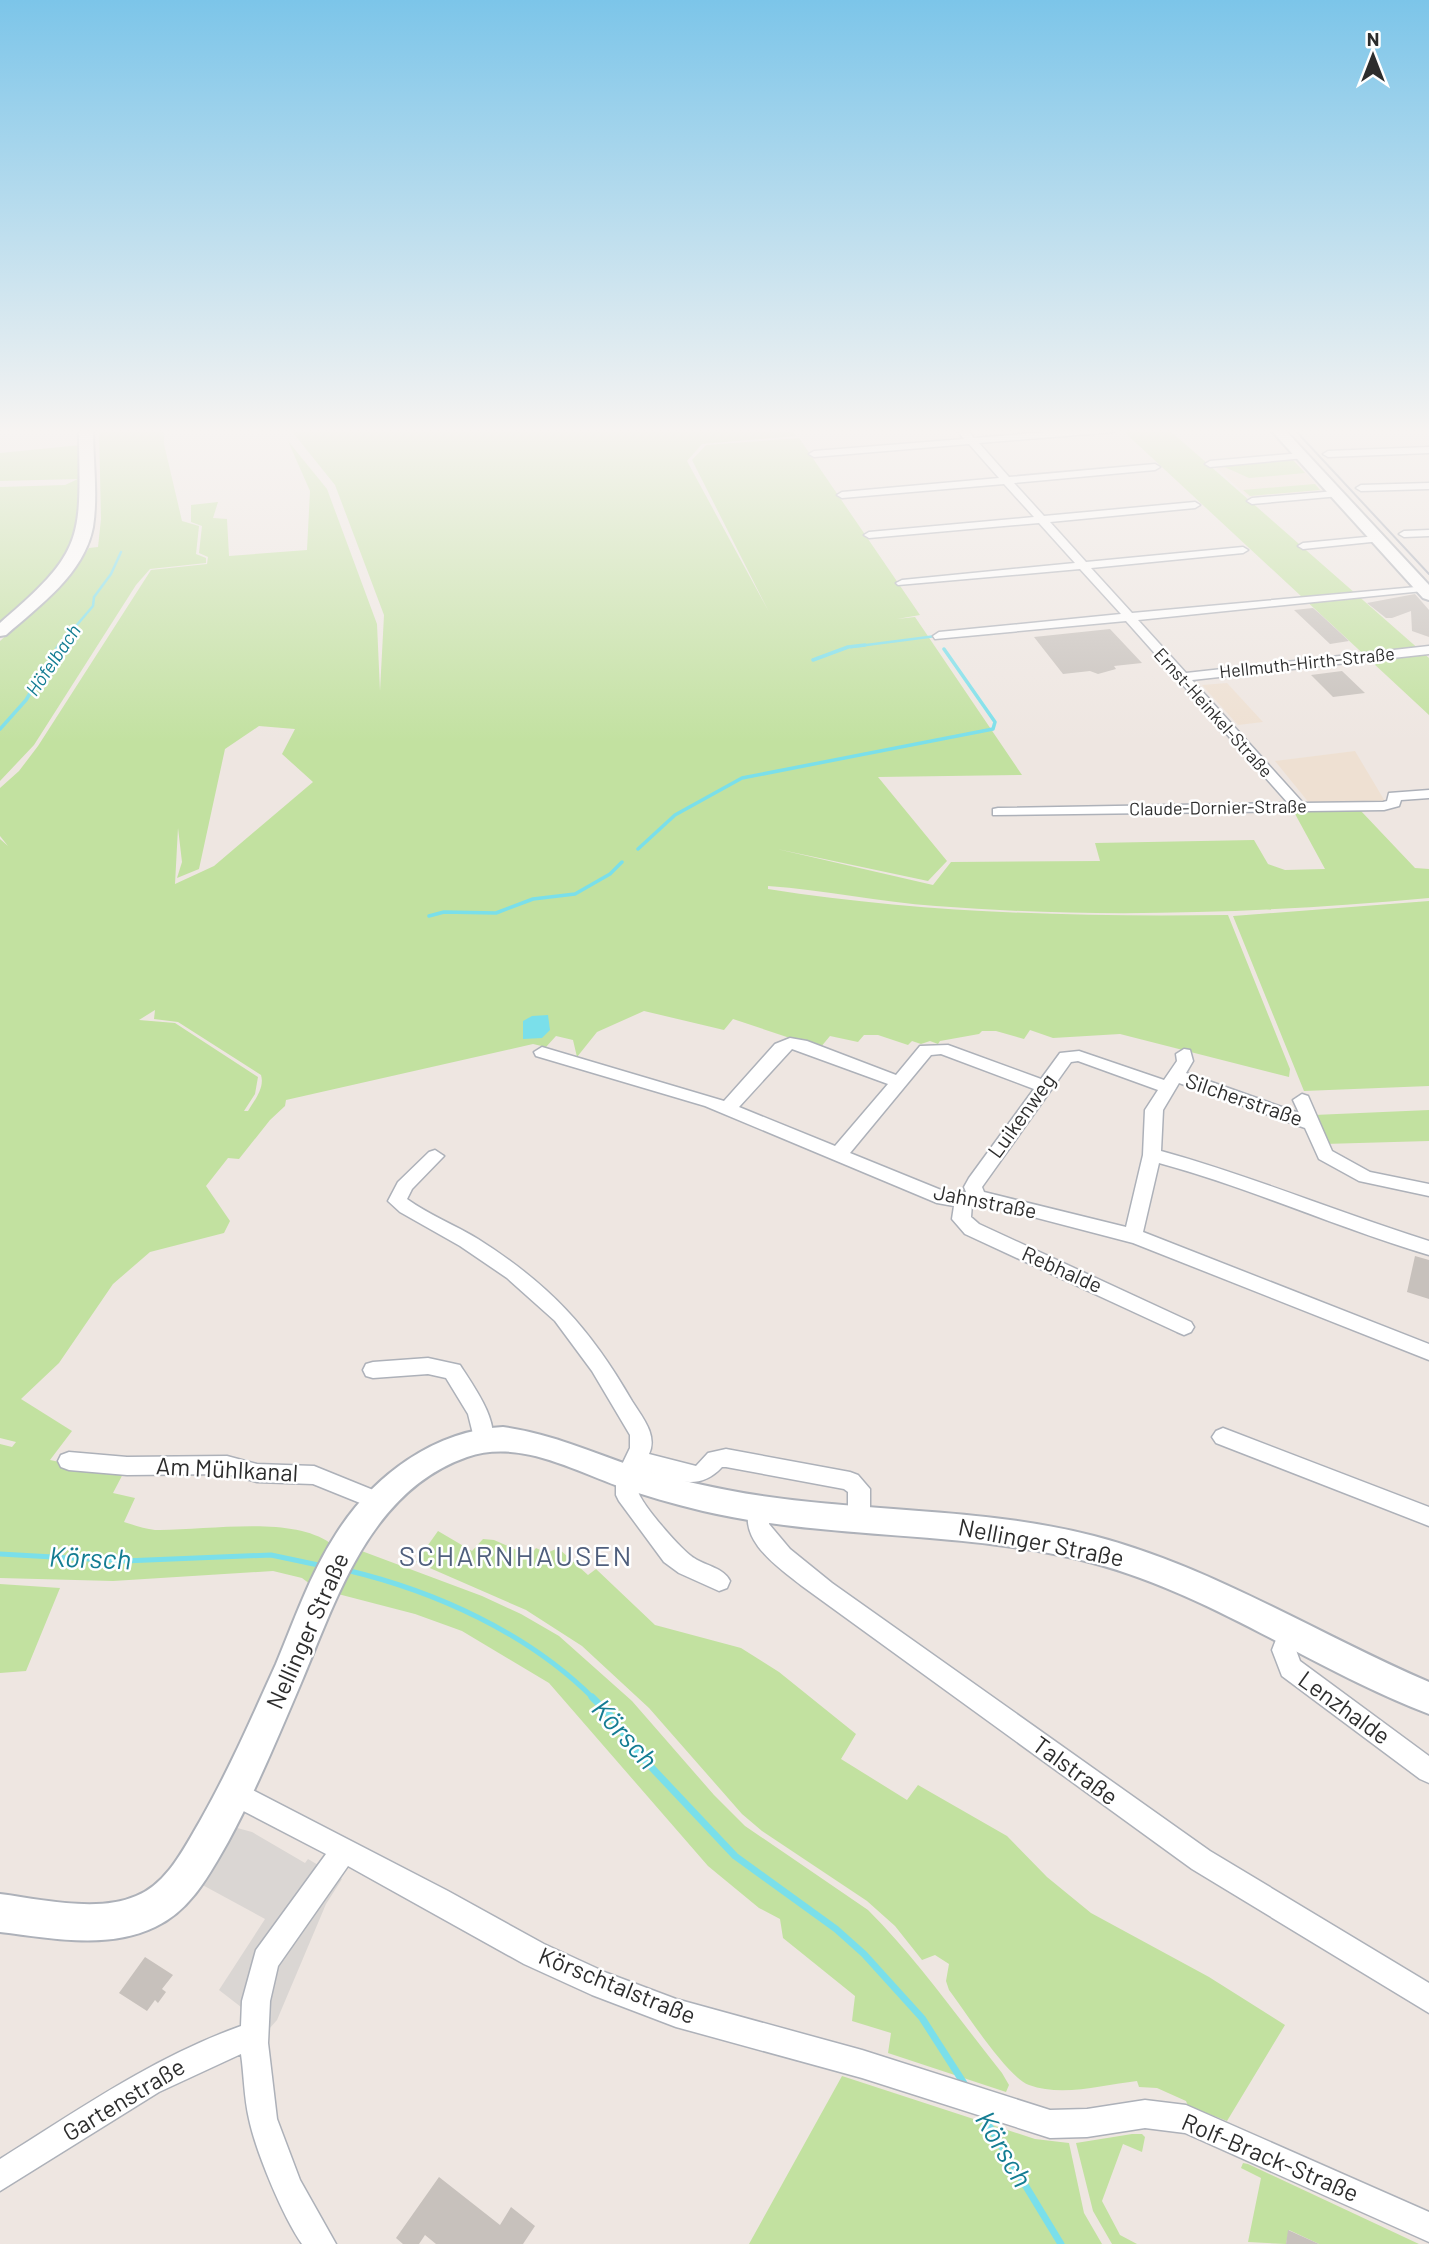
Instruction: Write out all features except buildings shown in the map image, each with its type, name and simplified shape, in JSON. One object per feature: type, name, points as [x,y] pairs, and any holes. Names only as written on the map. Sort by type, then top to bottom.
[{"type":"main road","points":[[0,631],[54,582],[80,543],[82,534]]},
{"type":"main road","points":[[1372,534],[1426,591]]},
{"type":"main road","name":"Nellinger Straße","points":[[0,1913],[84,1923],[112,1922],[147,1912],[174,1892],[195,1865],[235,1793],[344,1548],[380,1502],[404,1481],[436,1459],[483,1440],[500,1439],[524,1443],[631,1468],[706,1498],[760,1508],[990,1529],[1094,1550],[1189,1582],[1350,1663],[1429,1698]]},
{"type":"street","points":[[869,535],[883,534]]},
{"type":"street","name":"Ernst-Heinkel-Straße","points":[[1055,534],[1299,807]]},
{"type":"street","points":[[1404,534],[1411,534]]},
{"type":"street","points":[[1303,546],[1377,539]]},
{"type":"street","points":[[902,583],[1243,551]]},
{"type":"street","points":[[939,636],[1426,591]]},
{"type":"street","name":"Hellmuth-Hirth-Straße","points":[[1185,677],[1429,650]]},
{"type":"street","name":"Claude-Dornier-Straße","points":[[998,812],[1388,805],[1394,803],[1394,796],[1399,794],[1429,793]]},
{"type":"street","points":[[727,1109],[781,1048],[790,1043],[898,1082]]},
{"type":"street","points":[[838,1155],[922,1053],[934,1048],[1044,1086]]},
{"type":"street","name":"Jahnstraße","points":[[542,1052],[711,1102],[939,1196],[970,1198],[1133,1236],[1429,1352]]},
{"type":"street","name":"Silcherstraße","points":[[1133,1236],[1152,1155],[1154,1110],[1186,1060],[1184,1054]]},
{"type":"street","name":"Luikenweg","points":[[970,1198],[975,1182],[1065,1058],[1074,1055],[1172,1082]]},
{"type":"street","name":"Silcherstraße","points":[[1172,1082],[1312,1124]]},
{"type":"street","points":[[1302,1100],[1322,1153],[1343,1167],[1371,1178],[1429,1190]]},
{"type":"street","points":[[1152,1155],[1207,1170],[1343,1221],[1429,1248]]},
{"type":"street","points":[[435,1156],[404,1186],[397,1201],[410,1211],[475,1246],[522,1279],[556,1309],[581,1339],[640,1432],[642,1442],[631,1468],[626,1495],[669,1551],[687,1566],[719,1581]]},
{"type":"street","name":"Rebhalde","points":[[970,1198],[961,1219],[972,1229],[1184,1327]]},
{"type":"street","points":[[373,1370],[428,1366],[453,1371],[478,1413],[483,1440]]},
{"type":"street","points":[[1223,1437],[1429,1517]]},
{"type":"street","points":[[631,1468],[698,1475],[716,1459],[726,1458],[850,1481],[859,1489],[859,1517]]},
{"type":"street","name":"Am Mühlkanal","points":[[69,1461],[127,1466],[222,1465],[257,1473],[314,1475],[380,1502]]},
{"type":"street","name":"Talstraße","points":[[760,1508],[758,1524],[767,1539],[793,1564],[856,1613],[1201,1860],[1429,1999]]},
{"type":"street","name":"Lenzhalde","points":[[1290,1631],[1284,1650],[1286,1661],[1293,1671],[1429,1771]]},
{"type":"street","name":"Körschtalstraße","points":[[235,1793],[439,1900],[515,1944],[602,1984],[701,2021],[901,2076],[1024,2116]]},
{"type":"street","points":[[321,2244],[296,2203],[270,2144],[261,2106],[254,2043],[257,1994],[266,1960],[343,1852]]},
{"type":"street","name":"Gartenstraße","points":[[0,2176],[159,2076],[232,2041],[246,2038],[254,2043]]},
{"type":"street","name":"Rolf-Brack-Straße","points":[[1024,2116],[1062,2124],[1145,2114],[1186,2119],[1429,2227]]},
{"type":"shaded area","points":[[1227,683],[1263,722],[1238,725],[1202,685]]},
{"type":"shaded area","points":[[1355,751],[1386,803],[1310,804],[1275,761]]},
{"type":"shaded area","points":[[230,1826],[252,1832],[305,1863],[308,1859],[342,1879],[326,1904],[277,2020],[269,2029],[242,2027],[241,2007],[219,1990],[265,1919],[197,1882]]},
{"type":"green space","points":[[0,534],[78,534],[57,575],[0,626]]},
{"type":"green space","points":[[99,534],[198,534],[196,554],[206,558],[206,563],[150,569],[136,585],[34,745],[0,781],[0,641],[72,575],[89,548],[98,547]]},
{"type":"green space","points":[[201,534],[228,534],[229,556],[307,550],[308,534],[344,534],[377,624],[380,691],[384,615],[353,534],[726,534],[769,612],[729,534],[864,534],[920,615],[897,619],[915,617],[1022,775],[878,777],[947,861],[928,881],[777,849],[933,885],[951,862],[1100,861],[1095,843],[1254,840],[1268,864],[1285,870],[1325,869],[1294,812],[1361,811],[1415,868],[1429,869],[1429,898],[1244,911],[1059,912],[915,904],[768,886],[768,889],[825,897],[997,912],[1228,915],[1290,1069],[1289,1077],[1120,1034],[1053,1038],[1030,1030],[1024,1039],[996,1031],[982,1031],[979,1034],[940,1041],[938,1044],[912,1041],[908,1045],[878,1035],[864,1035],[858,1042],[830,1036],[820,1048],[733,1019],[724,1030],[644,1011],[597,1032],[577,1057],[573,1040],[556,1036],[546,1047],[533,1044],[286,1100],[285,1106],[270,1120],[239,1159],[228,1158],[206,1186],[230,1221],[224,1233],[150,1252],[113,1284],[59,1363],[21,1399],[72,1431],[50,1460],[79,1466],[125,1470],[113,1493],[135,1498],[124,1522],[155,1530],[246,1526],[293,1529],[313,1534],[330,1543],[310,1584],[302,1578],[273,1571],[113,1581],[0,1578],[0,1444],[12,1447],[16,1442],[0,1438],[0,839],[8,846],[0,836],[0,788],[19,771],[38,746],[151,570],[207,564],[208,557],[199,553]],"holes":[[[259,726],[295,729],[282,754],[313,782],[214,866],[175,884],[178,828],[182,862],[177,878],[199,869],[225,749]],[[155,1010],[154,1019],[178,1022],[261,1075],[260,1089],[248,1111],[244,1111],[255,1094],[258,1077],[175,1023],[139,1020]]]},
{"type":"green space","points":[[1234,534],[1287,534],[1429,658],[1429,715]]},
{"type":"green space","points":[[1429,901],[1429,1086],[1304,1091],[1233,916]]},
{"type":"green space","points":[[1429,1110],[1429,1141],[1324,1144],[1314,1115]]},
{"type":"green space","points":[[438,1531],[472,1551],[483,1539],[494,1540],[530,1556],[536,1548],[547,1553],[558,1548],[588,1575],[596,1569],[655,1625],[741,1648],[779,1672],[856,1734],[841,1759],[907,1800],[918,1785],[1007,1836],[1047,1877],[1091,1913],[1209,1977],[1285,2025],[1227,2121],[1188,2106],[1186,2101],[1157,2088],[1139,2087],[1137,2081],[1055,2090],[1029,2085],[1020,2079],[998,2057],[949,1990],[946,1981],[949,1964],[935,1955],[922,1960],[895,1926],[867,1901],[762,1831],[742,1814],[649,1708],[582,1646],[526,1610],[416,1562]]},
{"type":"green space","points":[[359,1550],[482,1596],[559,1636],[632,1701],[714,1795],[745,1826],[868,1910],[921,1969],[1002,2073],[1009,2085],[1006,2092],[888,2053],[891,2033],[852,2021],[855,1996],[783,1938],[780,1919],[759,1908],[708,1866],[549,1683],[462,1631],[415,1614],[338,1594]]},
{"type":"green space","points":[[0,1584],[60,1588],[26,1671],[0,1673]]},
{"type":"green space","points":[[842,2076],[1035,2139],[1069,2143],[1084,2213],[1102,2244],[749,2244]]},
{"type":"green space","points":[[1142,2134],[1145,2137],[1142,2152],[1123,2144],[1102,2201],[1120,2235],[1137,2244],[1112,2244],[1093,2211],[1076,2143]]},
{"type":"green space","points":[[1243,2163],[1419,2244],[1319,2244],[1289,2230],[1286,2244],[1248,2242],[1261,2178],[1241,2168]]},
{"type":"water","points":[[548,1015],[550,1030],[542,1038],[523,1039],[523,1021],[532,1016]]},
{"type":"waterway","name":"Höfelbach","points":[[58,647],[93,606],[94,597],[111,574],[121,552]]},
{"type":"waterway","points":[[851,647],[936,636]]},
{"type":"waterway","name":"Höfelbach","points":[[0,729],[26,700],[59,645]]},
{"type":"waterway","points":[[813,660],[848,647],[865,645]]},
{"type":"waterway","points":[[638,849],[675,815],[742,778],[993,729],[995,722],[944,649]]},
{"type":"waterway","points":[[429,916],[444,912],[496,913],[533,899],[575,894],[610,874],[622,862]]},
{"type":"waterway","name":"Körsch","points":[[0,1554],[124,1561],[271,1555],[323,1566]]},
{"type":"waterway","name":"Körsch","points":[[346,1570],[413,1590],[510,1634],[540,1654],[593,1698]]},
{"type":"waterway","name":"Körsch","points":[[593,1698],[611,1716],[637,1752],[735,1856],[836,1929],[864,1954],[922,2018],[965,2085]]},
{"type":"waterway","name":"Körsch","points":[[982,2114],[1061,2244]]},
{"type":"tram line","points":[[1391,534],[1429,574]]},
{"type":"district","name":"SCHARNHAUSEN","points":[[516,1556]]}]
